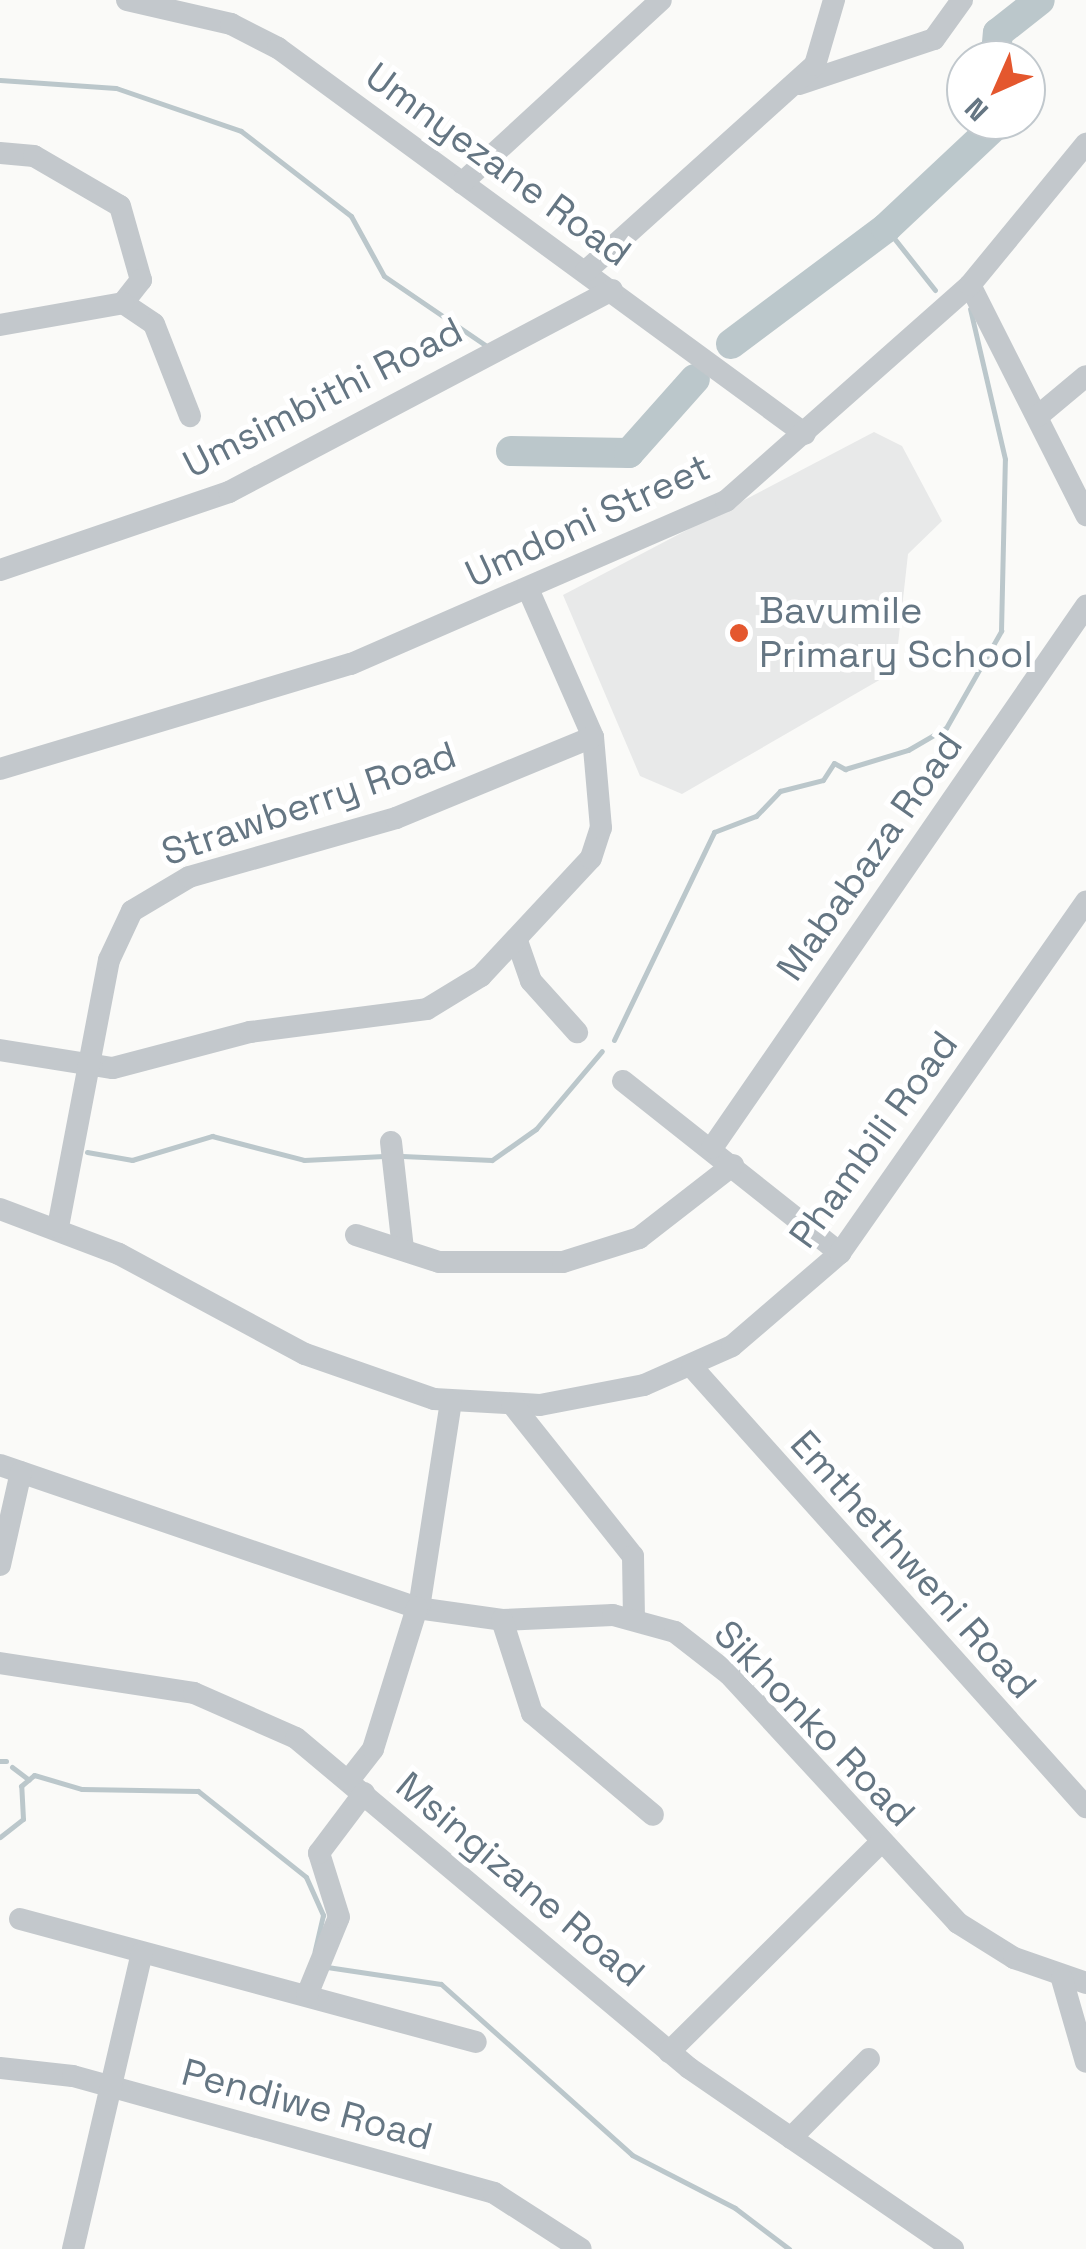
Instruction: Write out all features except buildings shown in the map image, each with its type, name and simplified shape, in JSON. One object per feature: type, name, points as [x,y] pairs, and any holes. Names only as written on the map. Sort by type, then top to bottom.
[{"type":"street","name":"Umnyezane Road","points":[[127,0],[231,24],[278,48],[804,434]]},
{"type":"street","points":[[462,183],[661,0]]},
{"type":"street","points":[[586,272],[822,56],[834,0]]},
{"type":"street","points":[[792,86],[934,39],[962,0]]},
{"type":"street","name":"Umdoni Street","points":[[0,769],[307,680],[528,590],[726,501],[970,285],[1086,144]]},
{"type":"street","points":[[0,153],[34,156],[120,206],[140,280],[123,303],[0,325]]},
{"type":"street","points":[[970,285],[1086,515]]},
{"type":"street","name":"Umsimbithi Road","points":[[0,570],[228,492],[612,290]]},
{"type":"street","points":[[123,303],[154,324],[190,416]]},
{"type":"street","points":[[1038,416],[1086,376]]},
{"type":"street","points":[[0,1050],[91,1067],[250,1032],[427,1009],[465,990],[517,941],[591,858],[604,808],[593,736],[528,590]]},
{"type":"street","name":"Mababaza Road","points":[[712,1148],[1086,606]]},
{"type":"street","name":"Strawberry Road","points":[[58,1227],[118,936],[162,888],[396,818],[593,736]]},
{"type":"street","name":"Phambili Road","points":[[0,1209],[58,1227],[305,1354],[452,1401],[512,1404],[590,1399],[692,1367],[766,1323],[840,1253],[1086,902]]},
{"type":"street","points":[[517,941],[531,980],[577,1032]]},
{"type":"street","points":[[623,1081],[840,1253]]},
{"type":"street","points":[[391,1142],[403,1249]]},
{"type":"street","points":[[356,1235],[484,1266],[589,1257],[661,1225],[733,1165]]},
{"type":"street","name":"Emthethweni Road","points":[[692,1367],[1086,1807]]},
{"type":"street","points":[[312,1989],[332,1945],[339,1917],[319,1853],[357,1787],[373,1749],[418,1608],[452,1401]]},
{"type":"street","points":[[512,1404],[633,1556],[634,1618]]},
{"type":"street","points":[[0,1564],[10,1468]]},
{"type":"street","name":"Sikhonko Road","points":[[10,1468],[418,1608],[502,1620],[634,1618],[675,1632],[728,1674],[880,1844],[987,1946],[1062,1979],[1086,1983]]},
{"type":"street","points":[[502,1620],[532,1713],[653,1814]]},
{"type":"street","name":"Msingizane Road","points":[[0,1663],[194,1693],[296,1738],[669,2052],[952,2249]]},
{"type":"street","points":[[669,2052],[880,1844]]},
{"type":"street","points":[[20,1918],[142,1952],[312,1989],[476,2042]]},
{"type":"street","points":[[79,2248],[108,2087],[142,1952]]},
{"type":"street","points":[[1062,1979],[1086,2062]]},
{"type":"street","points":[[791,2138],[868,2059]]},
{"type":"street","name":"Pendiwe Road","points":[[0,2068],[108,2087],[494,2193],[581,2249]]},
{"type":"shaded area","name":"Bavumile Primary School","points":[[874,432],[902,446],[942,521],[908,554],[895,671],[682,794],[640,776],[563,595]]},
{"type":"waterway","points":[[997,40],[998,33],[1040,0]]},
{"type":"waterway","points":[[0,80],[116,88],[241,131],[351,216],[384,276],[485,345]]},
{"type":"waterway","points":[[731,344],[886,228],[980,140]]},
{"type":"waterway","points":[[886,228],[935,290]]},
{"type":"waterway","points":[[614,1040],[714,832],[756,816],[780,791],[823,780],[834,763],[845,769],[908,750],[946,728],[1001,631],[1005,459],[970,309]]},
{"type":"waterway","points":[[511,451],[629,453],[695,379]]},
{"type":"waterway","points":[[402,1156],[492,1160],[536,1129],[602,1051]]},
{"type":"waterway","points":[[87,1152],[132,1160],[212,1136],[304,1160],[384,1156]]},
{"type":"waterway","points":[[0,1761],[6,1761]]},
{"type":"waterway","points":[[12,1767],[29,1780]]},
{"type":"waterway","points":[[0,1837],[23,1819],[21,1786],[34,1775],[82,1789],[198,1791],[306,1877],[323,1915],[315,1951]]},
{"type":"waterway","points":[[327,1967],[441,1984],[632,2155],[735,2208],[789,2249]]},
{"type":"place","name":"Bavumile Primary School","points":[[739,633]]}]
